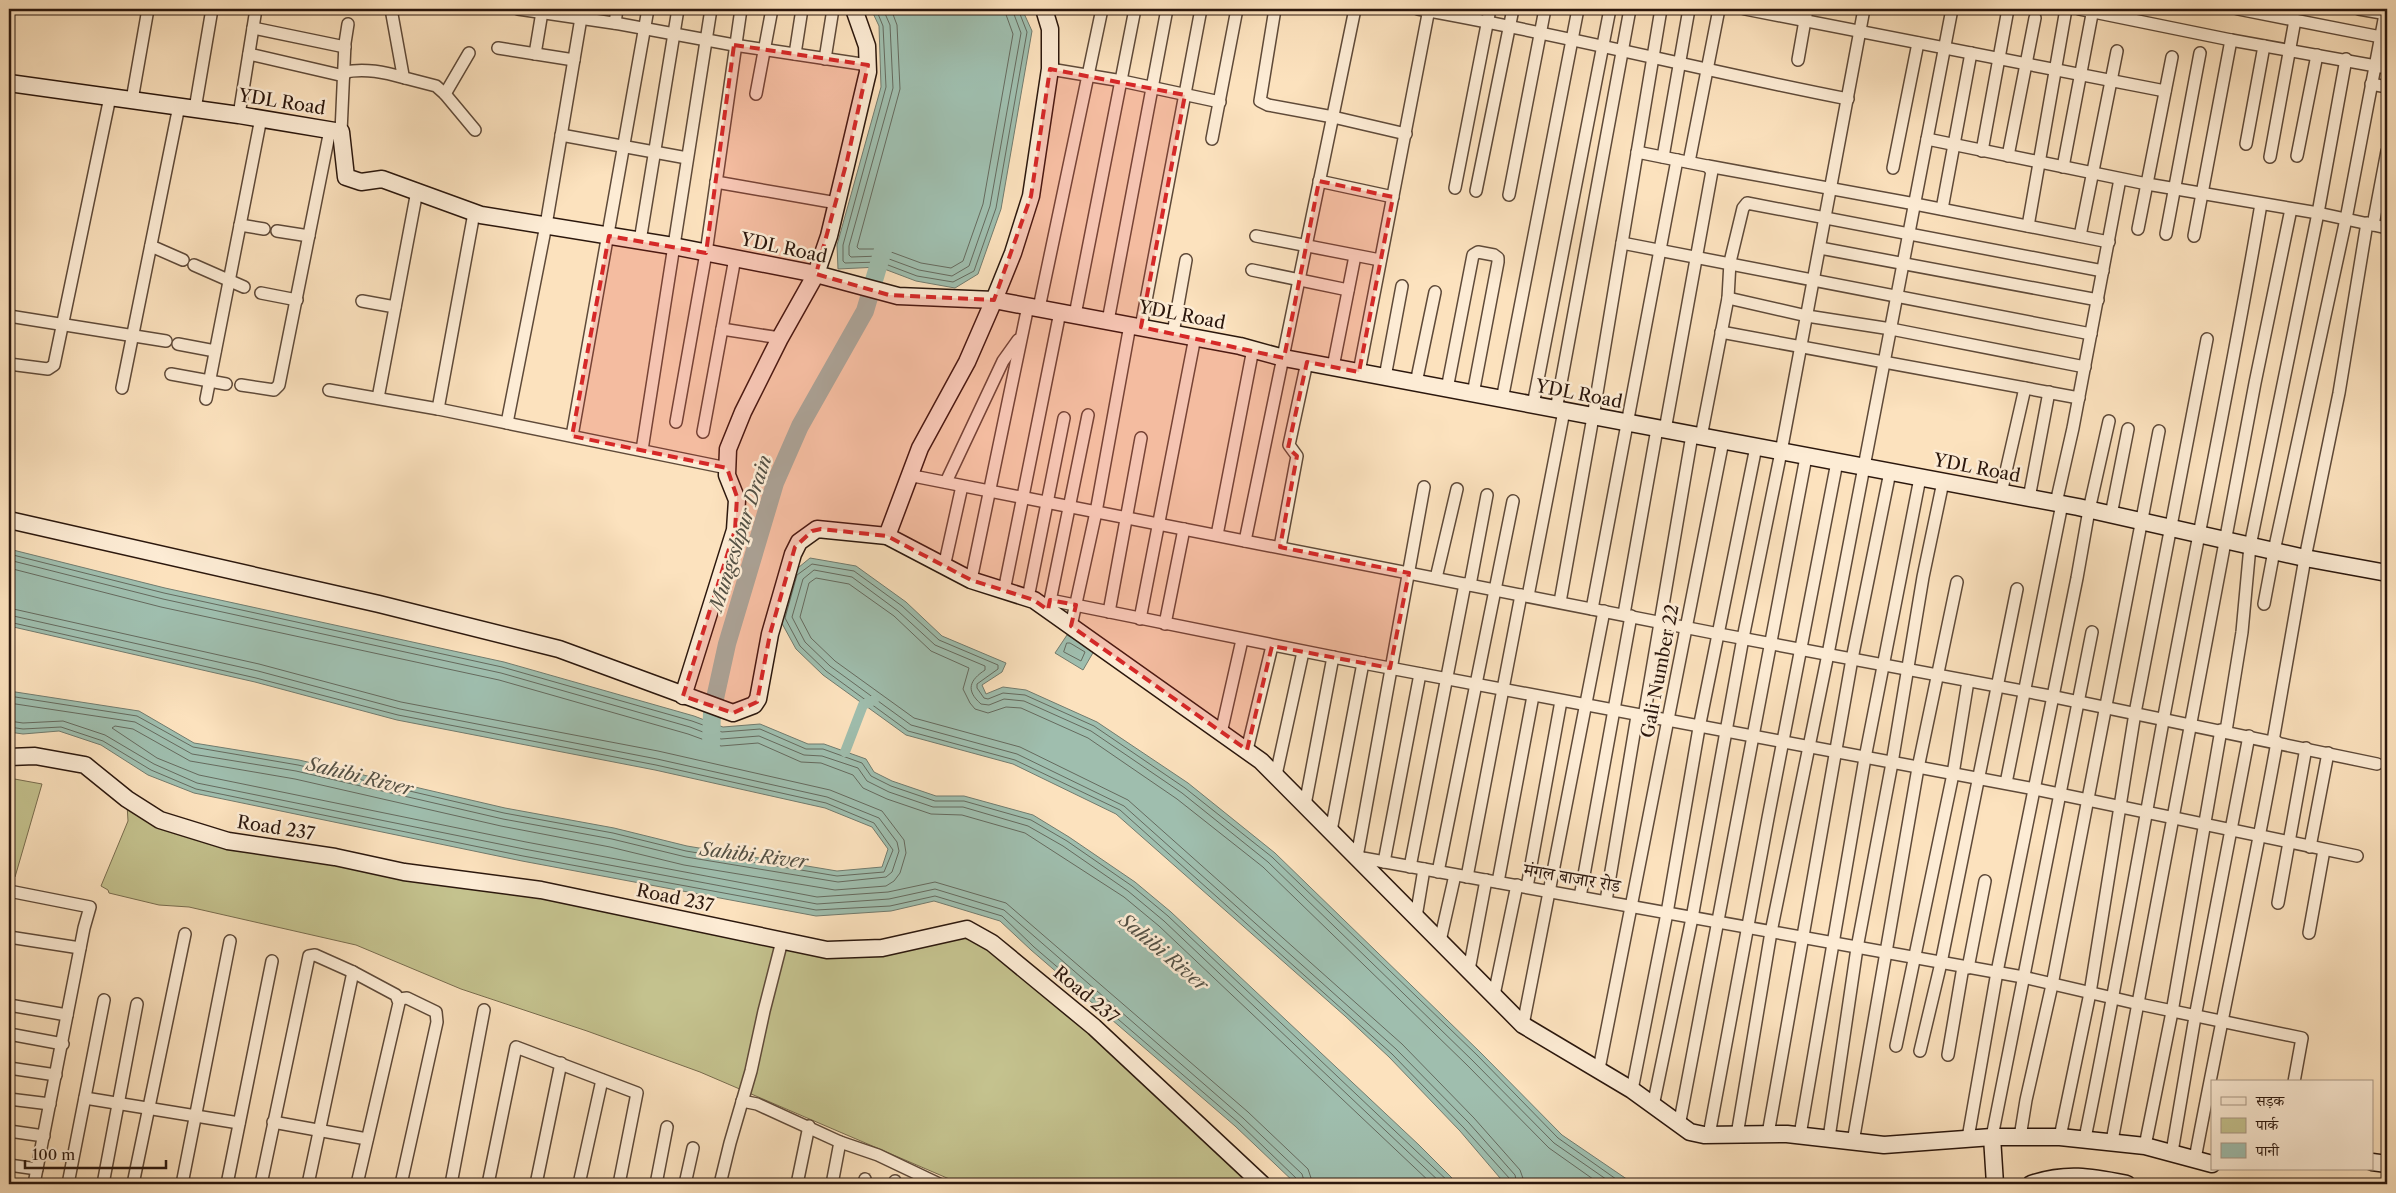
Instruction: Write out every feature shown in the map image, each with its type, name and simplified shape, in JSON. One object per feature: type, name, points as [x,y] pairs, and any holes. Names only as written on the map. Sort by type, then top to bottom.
[{"type":"street","points":[[132,100],[148,9]]},
{"type":"street","points":[[122,388],[151,246],[212,9]]},
{"type":"street","points":[[239,115],[256,9]]},
{"type":"street","points":[[391,9],[405,78]]},
{"type":"street","points":[[518,9],[563,12],[581,18],[595,15],[615,23],[645,29],[734,45],[868,65]]},
{"type":"street","points":[[615,23],[617,9]]},
{"type":"street","points":[[572,436],[625,147],[648,9]]},
{"type":"street","points":[[640,241],[678,9]]},
{"type":"street","points":[[642,450],[711,9]]},
{"type":"street","points":[[676,422],[706,253],[734,45],[741,9]]},
{"type":"street","points":[[756,94],[772,9]]},
{"type":"street","points":[[795,54],[802,9]]},
{"type":"street","points":[[825,58],[833,9]]},
{"type":"street","points":[[683,696],[735,530],[736,497],[727,468],[728,449],[743,412],[780,338],[816,274],[837,203],[867,78],[867,46],[854,9]]},
{"type":"street","points":[[887,536],[908,474],[920,448],[967,362],[994,300],[1013,253],[1031,196],[1050,70],[1050,29],[1044,9]]},
{"type":"street","points":[[946,482],[1003,361],[1021,336],[1034,307],[1102,9]]},
{"type":"street","points":[[1004,591],[1022,497],[1122,82],[1136,9]]},
{"type":"street","points":[[1108,321],[1167,9]]},
{"type":"street","points":[[1071,626],[1185,95],[1201,9]]},
{"type":"street","points":[[1212,138],[1237,9]]},
{"type":"street","points":[[1275,9],[1260,100],[1268,105],[1333,116],[1406,134]]},
{"type":"street","points":[[1245,540],[1355,9]]},
{"type":"street","points":[[1358,372],[1406,134],[1425,9],[1848,99]]},
{"type":"street","points":[[1456,188],[1490,9]]},
{"type":"street","points":[[1476,191],[1513,9]]},
{"type":"street","points":[[1509,195],[1544,9]]},
{"type":"street","points":[[1502,400],[1578,9]]},
{"type":"street","points":[[1533,405],[1610,9]]},
{"type":"street","points":[[1467,877],[1525,595],[1560,410],[1630,9]]},
{"type":"street","points":[[1560,602],[1594,417],[1661,9]]},
{"type":"street","points":[[1663,157],[1689,9]]},
{"type":"street","points":[[1592,609],[1660,250],[1707,68],[1719,9]]},
{"type":"street","points":[[1747,9],[1776,12],[1804,21],[2165,91]]},
{"type":"street","points":[[1798,60],[1807,9]]},
{"type":"street","points":[[1653,1106],[1692,918],[1743,638],[1781,452],[1864,9]]},
{"type":"street","points":[[1737,1135],[1771,932],[1807,748],[1828,654],[1862,467],[1904,264],[1952,9]]},
{"type":"street","points":[[1982,151],[2008,9]]},
{"type":"street","points":[[2028,226],[2066,9]]},
{"type":"street","points":[[2079,9],[2093,10],[2231,40],[2346,59],[2387,68]]},
{"type":"street","points":[[2238,9],[2384,38]]},
{"type":"street","points":[[2264,604],[2346,219],[2375,65],[2384,38],[2386,12],[2359,9]]},
{"type":"street","points":[[2063,167],[2093,10]]},
{"type":"street","points":[[535,54],[536,11]]},
{"type":"street","points":[[507,423],[546,225],[581,18]]},
{"type":"street","points":[[2008,156],[2035,18]]},
{"type":"street","points":[[2270,157],[2295,20]]},
{"type":"street","points":[[241,385],[271,390],[277,389],[309,236],[336,131],[344,74],[348,24]]},
{"type":"street","points":[[253,28],[345,47]]},
{"type":"street","points":[[2194,236],[2231,40]]},
{"type":"street","points":[[1893,168],[1918,42]]},
{"type":"street","points":[[2246,144],[2264,46]]},
{"type":"street","points":[[498,48],[574,60]]},
{"type":"street","points":[[2080,236],[2117,51]]},
{"type":"street","points":[[445,94],[468,53]]},
{"type":"street","points":[[1942,209],[1971,53]]},
{"type":"street","points":[[2166,234],[2200,53]]},
{"type":"street","points":[[249,54],[344,74],[357,70],[379,71],[436,86],[475,130]]},
{"type":"street","points":[[2297,156],[2317,55]]},
{"type":"street","points":[[2138,229],[2172,57]]},
{"type":"street","points":[[2146,1146],[2172,1012],[2204,823],[2244,615],[2250,546],[2318,214],[2346,59]]},
{"type":"street","points":[[1050,70],[1122,82],[1220,102]]},
{"type":"street","name":"YDL Road","points":[[9,82],[261,118],[336,131],[346,177],[361,182],[382,179],[474,212],[673,246],[816,274],[905,298],[994,300],[1195,337],[1333,368],[2059,504],[2305,558],[2387,573]]},
{"type":"street","points":[[2371,84],[2387,87]]},
{"type":"street","points":[[9,364],[48,369],[54,365],[110,97]]},
{"type":"street","points":[[206,399],[261,118]]},
{"type":"street","points":[[561,135],[687,158]]},
{"type":"street","points":[[1927,140],[2120,179],[2387,228]]},
{"type":"street","points":[[2195,1159],[2221,1021],[2260,836],[2305,558],[2339,393],[2370,224],[2387,151]]},
{"type":"street","points":[[1637,152],[2108,242]]},
{"type":"street","points":[[1580,896],[1613,711],[1627,615],[1661,430],[1712,176],[1712,171],[1708,166]]},
{"type":"street","points":[[2006,783],[2120,179]]},
{"type":"street","points":[[1319,181],[1393,197]]},
{"type":"street","points":[[716,182],[837,203]]},
{"type":"street","points":[[378,398],[417,191]]},
{"type":"street","points":[[1606,902],[1641,716],[1662,622],[1696,436],[1728,298],[1730,262],[1743,208],[1746,203],[2103,271]]},
{"type":"street","points":[[2085,1138],[2114,999],[2164,719],[2237,344],[2261,204]]},
{"type":"street","points":[[2112,1141],[2190,724],[2227,541],[2255,383],[2290,209]]},
{"type":"street","points":[[438,409],[474,212]]},
{"type":"street","points":[[240,225],[264,229]]},
{"type":"street","points":[[277,231],[309,236]]},
{"type":"street","points":[[1256,236],[1380,260]]},
{"type":"street","points":[[1622,243],[1730,262],[1813,282],[2091,334]]},
{"type":"street","points":[[151,246],[183,260]]},
{"type":"street","points":[[1820,248],[2098,300]]},
{"type":"street","points":[[1447,389],[1473,255],[1478,252],[1494,255],[1497,256],[1498,262],[1473,394]]},
{"type":"street","points":[[1333,368],[1355,256]]},
{"type":"street","points":[[704,432],[735,258]]},
{"type":"street","points":[[1173,333],[1186,260]]},
{"type":"street","points":[[194,265],[244,287]]},
{"type":"street","points":[[1252,270],[1348,290]]},
{"type":"street","points":[[1385,377],[1402,286]]},
{"type":"street","points":[[1416,383],[1435,292]]},
{"type":"street","points":[[261,294],[297,300]]},
{"type":"street","points":[[1728,298],[1807,316],[1891,329],[2085,367]]},
{"type":"street","points":[[362,301],[395,307]]},
{"type":"street","points":[[9,316],[166,341]]},
{"type":"street","points":[[722,329],[780,338]]},
{"type":"street","points":[[1721,332],[1801,345],[2079,398]]},
{"type":"street","points":[[971,580],[1021,336]]},
{"type":"street","points":[[1140,619],[1195,337]]},
{"type":"street","points":[[2060,1137],[2090,993],[2135,713],[2207,339]]},
{"type":"street","points":[[178,344],[216,351]]},
{"type":"street","points":[[1218,535],[1253,349]]},
{"type":"street","points":[[1280,547],[1297,456],[1289,445],[1307,362]]},
{"type":"street","points":[[171,374],[226,384]]},
{"type":"street","points":[[2001,493],[2025,388]]},
{"type":"street","points":[[329,390],[438,409],[727,468]]},
{"type":"street","points":[[2028,498],[2049,392]]},
{"type":"street","points":[[1049,605],[1088,415]]},
{"type":"street","points":[[1028,598],[1064,418]]},
{"type":"street","points":[[1968,1138],[1997,972],[2054,697],[2089,510],[2109,421]]},
{"type":"street","points":[[2111,515],[2128,429]]},
{"type":"street","points":[[2020,1137],[2024,1109],[2052,985],[2140,521],[2159,431]]},
{"type":"street","points":[[1109,612],[1142,438]]},
{"type":"street","name":"Gali Number 22","points":[[1599,1069],[1724,441]]},
{"type":"street","points":[[1632,1090],[1667,913],[1699,728],[1756,447]]},
{"type":"street","points":[[1678,1126],[1806,457]]},
{"type":"street","points":[[1710,1135],[1782,743],[1837,462]]},
{"type":"street","points":[[1768,1134],[1852,659],[1890,472]]},
{"type":"street","points":[[908,474],[1719,634],[2106,707],[2377,764]]},
{"type":"street","points":[[1800,1135],[1865,758],[1920,478]]},
{"type":"street","points":[[1829,1138],[1857,948],[1892,763],[1923,577],[1943,482]]},
{"type":"street","points":[[944,567],[962,486]]},
{"type":"street","points":[[1357,857],[1424,487]]},
{"type":"street","points":[[1436,578],[1457,489]]},
{"type":"street","points":[[1410,867],[1446,679],[1487,495]]},
{"type":"street","points":[[1438,872],[1513,501]]},
{"type":"street","points":[[9,520],[379,604],[559,650],[733,713],[754,705],[758,699],[770,634],[798,542],[817,529],[887,536],[971,580],[1049,605],[1076,605],[1333,658],[1699,728],[2006,783],[2357,856]]},
{"type":"street","points":[[1165,624],[1184,529]]},
{"type":"street","points":[[1853,1142],[1918,768],[1957,582]]},
{"type":"street","points":[[1920,1051],[1942,963],[2017,589]]},
{"type":"street","points":[[1049,605],[1071,626],[1261,761],[1524,1025],[1632,1090],[1678,1126],[1696,1134],[1800,1135],[1853,1142],[1897,1145],[1992,1137],[2085,1138],[2146,1146],[2211,1164]]},
{"type":"street","points":[[1524,1025],[1604,611]]},
{"type":"street","points":[[1995,1184],[1992,1137],[2080,702],[2092,632]]},
{"type":"street","points":[[1222,733],[1242,640]]},
{"type":"street","points":[[1247,750],[1272,646]]},
{"type":"street","points":[[1276,775],[1303,652]]},
{"type":"street","points":[[1305,805],[1333,658]]},
{"type":"street","points":[[1331,832],[1363,663]]},
{"type":"street","points":[[1384,862],[1420,674]]},
{"type":"street","points":[[1896,1046],[1916,959],[1953,774],[1968,681]]},
{"type":"street","points":[[1498,882],[1533,696]]},
{"type":"street","points":[[1494,996],[1522,886],[1560,701]]},
{"type":"street","points":[[2172,1152],[2195,1016],[2249,736]]},
{"type":"street","points":[[2278,902],[2306,748]]},
{"type":"street","points":[[2310,847],[2328,753]]},
{"type":"street","name":"Road 237","points":[[9,757],[35,756],[85,765],[126,799],[160,820],[228,841],[335,857],[404,872],[541,890],[827,950],[882,948],[968,930],[992,943],[1094,1027],[1262,1184]]},
{"type":"street","points":[[2309,933],[2324,850]]},
{"type":"street","name":"मंगल बाजार रोड","points":[[1357,857],[1580,896],[1916,959],[1997,972],[2172,1012],[2302,1038],[2294,1080]]},
{"type":"street","points":[[1416,917],[1424,869]]},
{"type":"street","points":[[1440,941],[1455,875]]},
{"type":"street","points":[[1469,970],[1486,880]]},
{"type":"street","points":[[1948,1055],[1985,881]]},
{"type":"street","points":[[9,891],[90,907],[80,948],[63,1044],[34,1184]]},
{"type":"street","points":[[133,1184],[185,934]]},
{"type":"street","points":[[9,937],[80,948]]},
{"type":"street","points":[[182,1184],[230,941]]},
{"type":"street","points":[[720,1184],[751,1071],[782,941]]},
{"type":"street","points":[[261,1184],[309,956],[315,955],[353,972],[396,995],[399,1000],[357,1184]]},
{"type":"street","points":[[227,1184],[272,960]]},
{"type":"street","points":[[308,1184],[353,972]]},
{"type":"street","points":[[399,1000],[407,998],[436,1012],[437,1022],[401,1184]]},
{"type":"street","points":[[68,1184],[104,1000]]},
{"type":"street","points":[[103,1184],[138,1004]]},
{"type":"street","points":[[9,1005],[67,1015]]},
{"type":"street","points":[[451,1184],[484,1010]]},
{"type":"street","points":[[9,1034],[63,1044]]},
{"type":"street","points":[[488,1184],[516,1047],[637,1094],[619,1184]]},
{"type":"street","points":[[536,1184],[561,1063]]},
{"type":"street","points":[[9,1068],[56,1075]]},
{"type":"street","points":[[580,1184],[602,1080]]},
{"type":"street","points":[[9,1098],[50,1104]]},
{"type":"street","points":[[85,1098],[239,1123]]},
{"type":"street","points":[[742,1101],[757,1104],[809,1126],[840,1142],[873,1152],[939,1184]]},
{"type":"street","points":[[273,1122],[319,1132],[368,1139]]},
{"type":"street","points":[[797,1184],[809,1126]]},
{"type":"street","points":[[656,1184],[667,1127]]},
{"type":"street","points":[[9,1131],[44,1136]]},
{"type":"street","points":[[832,1184],[840,1142]]},
{"type":"street","points":[[685,1184],[693,1148]]},
{"type":"street","points":[[2374,1162],[2387,1164]]},
{"type":"street","points":[[9,1165],[37,1170]]},
{"type":"street","points":[[2031,1184],[2042,1180],[2076,1175],[2127,1184]]},
{"type":"highlighted area","points":[[734,45],[868,65],[847,161],[816,274],[889,295],[994,300],[1031,196],[1050,69],[1185,95],[1141,327],[1284,358],[1319,181],[1393,197],[1359,372],[1307,362],[1288,448],[1297,456],[1280,547],[1409,573],[1390,668],[1272,646],[1247,750],[1071,626],[1076,605],[1050,600],[1048,610],[1034,600],[971,580],[887,536],[821,529],[812,531],[795,547],[770,634],[757,702],[733,713],[683,696],[735,530],[737,497],[727,468],[572,436],[609,236],[706,253]]},
{"type":"green space","points":[[9,778],[42,784],[15,877],[9,877]]},
{"type":"green space","points":[[127,804],[165,825],[544,893],[825,957],[963,938],[977,941],[1082,1025],[1253,1184],[961,1184],[700,1072],[587,1031],[461,989],[356,945],[189,907],[159,905],[109,893],[108,890],[101,886],[128,821]]},
{"type":"water","points":[[871,9],[1022,9],[1032,31],[1001,209],[978,274],[955,288],[916,281],[879,267],[838,269],[837,245],[881,87],[879,26]]},
{"type":"water","name":"Sahibi River","points":[[9,549],[165,588],[504,662],[694,716],[723,727],[760,724],[808,744],[824,744],[866,759],[874,772],[892,781],[936,796],[964,796],[1033,815],[1135,882],[1171,912],[1458,1184],[1296,1184],[1235,1126],[1000,921],[934,901],[891,911],[816,916],[522,861],[194,793],[148,775],[101,745],[59,731],[23,734],[9,732],[9,691],[139,711],[194,743],[299,760],[505,808],[614,828],[687,846],[837,871],[882,867],[888,849],[872,827],[825,808],[655,770],[397,720],[255,682],[9,626]]},
{"type":"water","points":[[810,558],[856,566],[906,602],[942,636],[1006,663],[1002,672],[982,685],[986,694],[1003,687],[1026,690],[1097,722],[1188,783],[1275,853],[1480,1052],[1562,1135],[1634,1184],[1509,1184],[1500,1178],[1460,1131],[1389,1057],[1116,814],[1013,764],[906,735],[823,675],[796,649],[779,618],[793,572]]},
{"type":"water","points":[[1067,635],[1094,651],[1083,670],[1055,653]]},
{"type":"waterway","name":"Mungeshpur Drain","points":[[711,745],[712,712],[727,644],[775,483],[800,426],[865,311],[885,243]]},
{"type":"waterway","points":[[845,752],[863,705],[874,700]]}]
